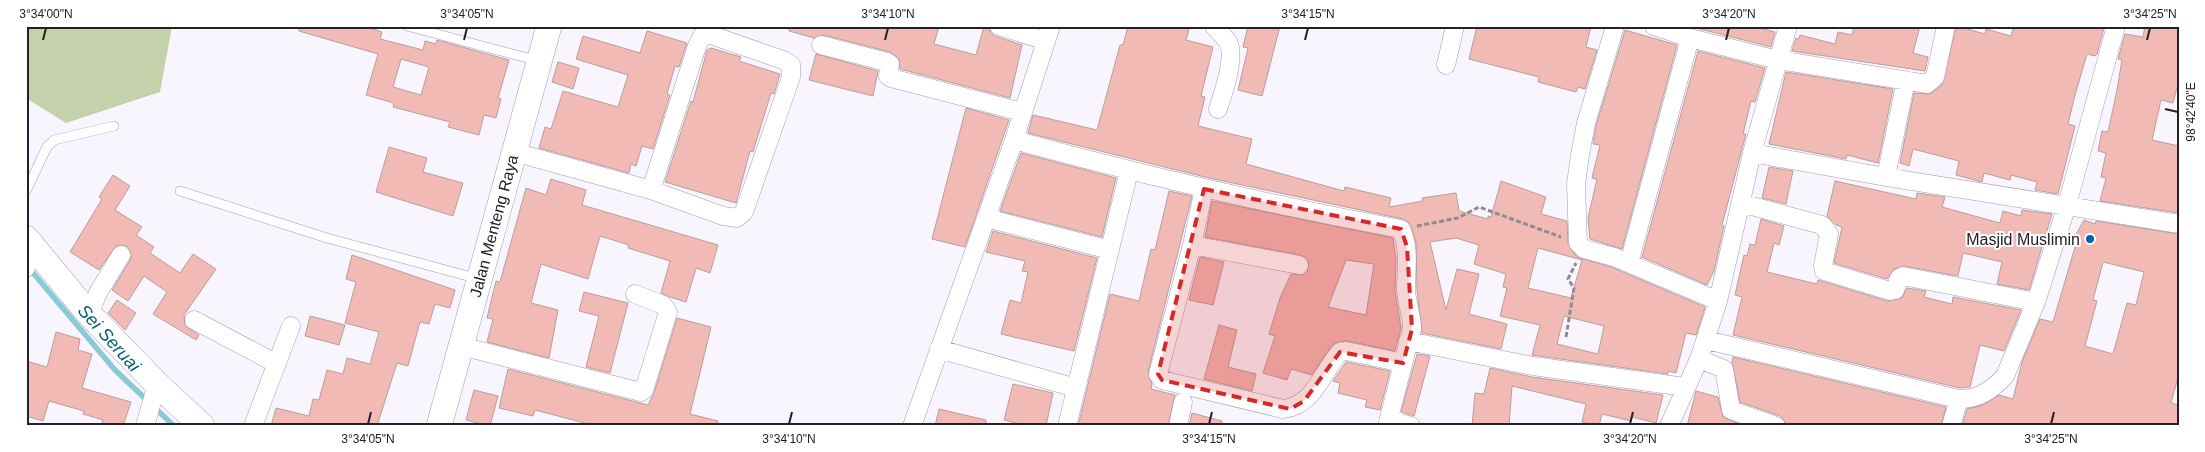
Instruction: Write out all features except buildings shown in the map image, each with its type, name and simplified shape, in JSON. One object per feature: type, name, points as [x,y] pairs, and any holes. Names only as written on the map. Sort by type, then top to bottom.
[{"type":"street","name":"Jalan Menteng Raya","points":[[439,426],[549,26]]},
{"type":"street","points":[[912,426],[1014,140],[1048,34],[999,26]]},
{"type":"street","points":[[1214,26],[1228,42],[1230,48],[1230,62],[1218,109]]},
{"type":"street","points":[[1446,65],[1455,26]]},
{"type":"street","points":[[1615,26],[1586,123],[1580,155],[1576,184],[1580,244],[1718,301]]},
{"type":"street","points":[[1654,26],[1690,38],[1778,60],[1927,84],[1932,80],[1946,26]]},
{"type":"street","points":[[1668,426],[1706,340],[1718,301],[1752,152],[1788,26]]},
{"type":"street","points":[[1706,340],[1959,399],[1976,397],[1994,386],[2005,376],[2036,302],[2067,205],[2116,26]]},
{"type":"street","points":[[514,152],[651,190],[723,216],[732,218],[741,216],[791,77],[792,65],[783,60],[711,35],[702,36],[697,46],[651,190]]},
{"type":"street","points":[[1629,263],[1690,38]]},
{"type":"street","points":[[821,45],[887,62],[890,64],[888,76],[891,78],[1022,112]]},
{"type":"street","points":[[1886,177],[1906,80]]},
{"type":"street","points":[[1014,140],[1204,189],[1401,229],[1407,246],[1406,290],[1412,313],[1408,341],[1388,423],[1411,426]]},
{"type":"street","points":[[1752,152],[1886,177],[2179,224]]},
{"type":"street","points":[[1067,426],[1129,171]]},
{"type":"street","points":[[1204,189],[1192,245],[1158,374],[1162,380],[1283,409],[1295,407],[1304,401],[1320,383],[1340,352],[1346,351],[1403,363]]},
{"type":"street","points":[[1741,203],[1822,225],[1829,234],[1822,266],[1824,271],[1890,291],[1895,290],[1899,278],[1903,276],[2036,302]]},
{"type":"street","points":[[986,218],[1110,250]]},
{"type":"street","points":[[1192,245],[1299,265]]},
{"type":"street","points":[[28,253],[89,314],[155,391],[202,426]]},
{"type":"street","points":[[89,314],[99,291],[121,255]]},
{"type":"street","points":[[461,346],[640,392],[644,390],[668,312],[663,305],[635,294]]},
{"type":"street","points":[[194,320],[277,364]]},
{"type":"street","points":[[253,426],[290,326]]},
{"type":"street","points":[[1408,341],[1533,366],[1685,387]]},
{"type":"street","points":[[940,349],[1076,388]]},
{"type":"street","points":[[1698,359],[1724,370],[1733,411],[1776,426]]},
{"type":"street","points":[[146,422],[155,391]]},
{"type":"street","points":[[1951,426],[1959,399]]},
{"type":"street","points":[[1178,426],[1183,402]]},
{"type":"lane","points":[[407,26],[539,61]]},
{"type":"lane","points":[[26,191],[47,148],[54,140],[114,126]]},
{"type":"lane","points":[[180,191],[327,238],[479,279]]},
{"type":"path","points":[[1401,229],[1449,220],[1479,207],[1580,244],[1568,278],[1574,288],[1566,337]]},
{"type":"highlighted area","points":[[1204,189],[1401,229],[1407,247],[1412,329],[1403,363],[1340,352],[1304,401],[1290,409],[1194,389],[1162,380],[1158,374]]},
{"type":"green space","points":[[26,26],[172,26],[160,92],[66,123],[26,98]]},
{"type":"waterway","name":"Sei Seruai","points":[[29,268],[115,370],[174,426]]},
{"type":"place","name":"Masjid Muslimin","points":[[2090,239]]}]
